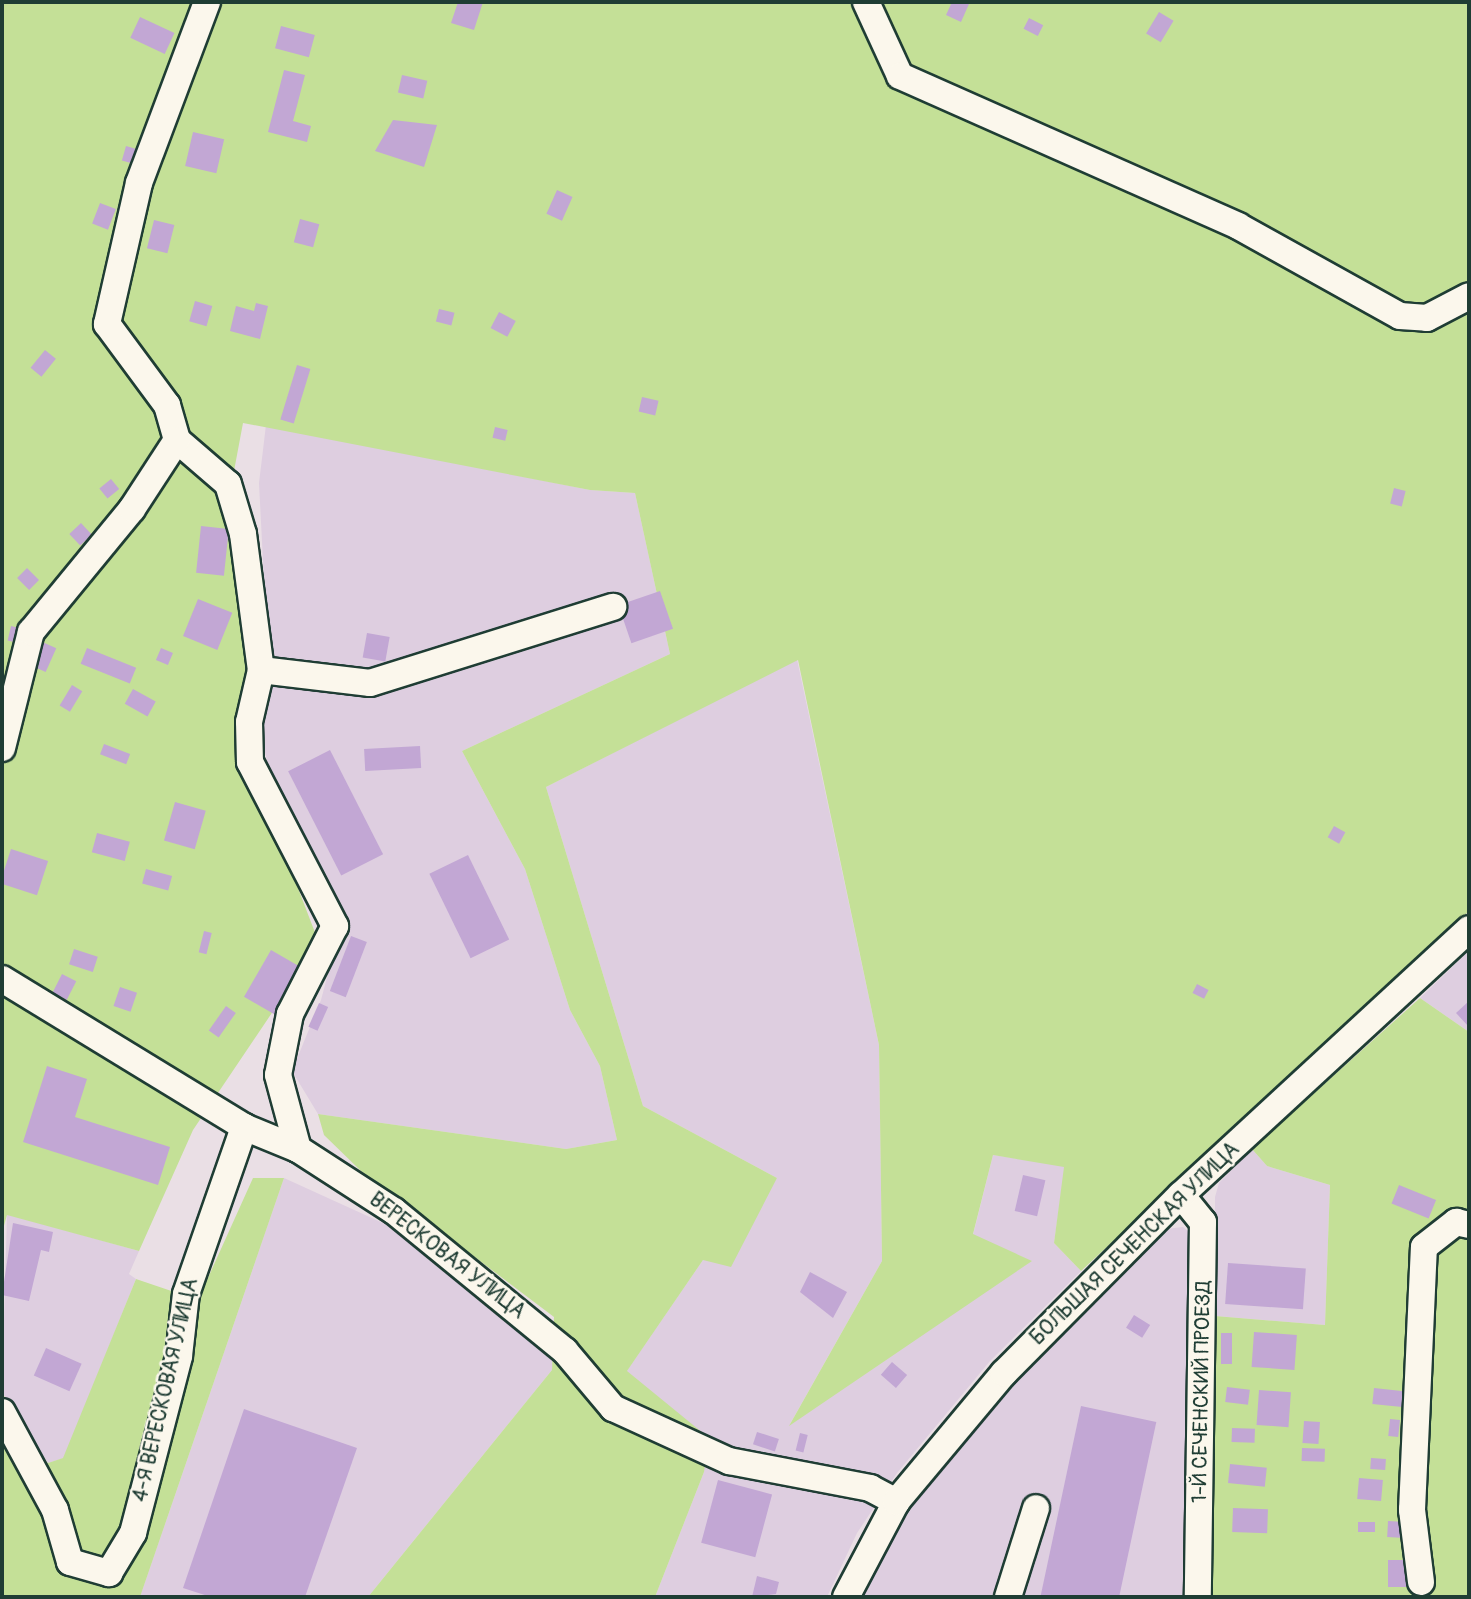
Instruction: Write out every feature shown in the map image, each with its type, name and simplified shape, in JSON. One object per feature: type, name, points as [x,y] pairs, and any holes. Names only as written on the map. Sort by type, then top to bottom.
[{"type":"street","points":[[207,2],[139,183],[107,324],[167,405],[177,440],[228,484],[243,534],[261,670],[249,722],[250,762],[335,926],[290,1014],[278,1075],[299,1149]]},
{"type":"street","points":[[866,2],[900,76],[1238,226],[1400,316],[1427,318],[1469,296]]},
{"type":"street","points":[[2,748],[31,632],[132,509],[177,440]]},
{"type":"street","points":[[261,670],[370,682],[613,607]]},
{"type":"street","name":"БОЛЬШАЯ СЕЧЕНСКАЯ УЛИЦА","points":[[846,1597],[895,1502],[1004,1373],[1181,1195],[1469,929]]},
{"type":"street","name":"ВЕРЕСКОВАЯ УЛИЦА","points":[[2,979],[244,1127],[299,1149],[394,1211],[565,1351],[613,1408],[729,1461],[870,1488],[895,1502]]},
{"type":"street","name":"4-Я ВЕРЕСКОВАЯ УЛИЦА","points":[[2,1412],[55,1510],[70,1562],[108,1585],[133,1533],[179,1356],[186,1294],[244,1127]]},
{"type":"street","name":"1-Й СЕЧЕНСКИЙ ПРОЕЗД","points":[[1181,1195],[1203,1222],[1198,1597]]},
{"type":"street","points":[[1420,1582],[1412,1510],[1424,1247],[1456,1222],[1469,1225]]},
{"type":"street","points":[[1007,1597],[1036,1508]]},
{"type":"shaded area","points":[[266,425],[590,490],[635,493],[670,654],[462,751],[525,869],[570,1010],[600,1066],[617,1140],[566,1149],[318,1114],[292,1071],[321,1000],[344,913],[275,797],[258,721],[276,662],[266,620],[259,483]]},
{"type":"shaded area","points":[[797,659],[879,1045],[882,1261],[790,1424],[1031,1261],[973,1235],[993,1155],[1065,1166],[1054,1243],[1081,1271],[990,1361],[897,1473],[857,1533],[827,1597],[655,1597],[704,1472],[626,1372],[703,1260],[777,1178],[643,1106],[546,787]]},
{"type":"shaded area","points":[[1469,951],[1469,1032],[1420,998]]},
{"type":"shaded area","points":[[1252,1149],[1267,1166],[1330,1185],[1325,1325],[1215,1316],[1215,1197],[1219,1183]]},
{"type":"shaded area","points":[[284,1178],[407,1234],[553,1353],[552,1370],[368,1597],[140,1597]]},
{"type":"shaded area","points":[[7,1214],[139,1251],[129,1274],[136,1279],[64,1458],[48,1463],[2,1392]]},
{"type":"shaded area","points":[[1183,1227],[1194,1236],[1192,1597],[860,1597],[912,1502],[1017,1377],[1166,1229]]},
{"type":"green space","points":[[2,2],[1469,2],[1469,911],[1081,1271],[1054,1243],[1064,1167],[993,1155],[973,1234],[1032,1261],[789,1426],[882,1261],[879,1045],[798,660],[546,787],[643,1106],[777,1178],[731,1267],[703,1260],[627,1371],[709,1438],[704,1472],[655,1597],[368,1597],[552,1370],[554,1317],[361,1171],[324,1135],[318,1114],[566,1149],[617,1140],[600,1066],[570,1010],[525,869],[462,751],[670,654],[635,493],[590,490],[243,423],[234,471],[234,577],[248,646],[239,734],[319,943],[193,1130],[139,1251],[7,1215],[2,1233]]},
{"type":"green space","points":[[1420,998],[1469,1032],[1469,1597],[1206,1597],[1215,1316],[1325,1325],[1330,1185],[1267,1166],[1252,1149]]},
{"type":"green space","points":[[253,1178],[284,1178],[140,1597],[2,1597],[2,1392],[35,1452],[48,1463],[63,1458],[136,1279],[198,1300]]},
{"type":"building","points":[[458,2],[483,2],[474,30],[451,23]]},
{"type":"building","points":[[952,2],[969,4],[961,22],[946,15]]},
{"type":"building","points":[[1159,12],[1174,21],[1161,42],[1146,33]]},
{"type":"building","points":[[140,17],[174,33],[165,54],[130,38]]},
{"type":"building","points":[[1029,18],[1043,25],[1038,36],[1024,29]]},
{"type":"building","points":[[281,26],[315,35],[309,57],[275,48]]},
{"type":"building","points":[[284,70],[305,75],[293,121],[311,126],[307,142],[268,132]]},
{"type":"building","points":[[402,75],[427,81],[423,98],[398,93]]},
{"type":"building","points":[[393,120],[437,125],[424,167],[375,151]]},
{"type":"building","points":[[193,132],[224,139],[216,173],[185,166]]},
{"type":"building","points":[[126,146],[140,150],[136,165],[122,160]]},
{"type":"building","points":[[557,190],[573,197],[562,221],[546,214]]},
{"type":"building","points":[[100,203],[116,209],[108,230],[92,224]]},
{"type":"building","points":[[300,219],[319,224],[313,247],[294,242]]},
{"type":"building","points":[[154,220],[174,225],[167,253],[147,248]]},
{"type":"building","points":[[195,301],[212,306],[207,326],[189,321]]},
{"type":"building","points":[[256,303],[268,306],[260,339],[230,331],[236,306],[254,311]]},
{"type":"building","points":[[439,309],[455,313],[451,325],[436,322]]},
{"type":"building","points":[[499,312],[516,321],[507,337],[491,328]]},
{"type":"building","points":[[45,350],[56,359],[41,377],[31,368]]},
{"type":"building","points":[[297,365],[310,369],[294,424],[280,420]]},
{"type":"building","points":[[642,397],[659,401],[655,415],[639,412]]},
{"type":"building","points":[[495,427],[508,430],[505,441],[493,438]]},
{"type":"building","points":[[111,479],[119,489],[108,499],[99,488]]},
{"type":"building","points":[[1394,488],[1406,491],[1402,506],[1390,504]]},
{"type":"building","points":[[81,523],[92,535],[80,546],[69,534]]},
{"type":"building","points":[[201,526],[229,529],[224,576],[196,573]]},
{"type":"building","points":[[27,568],[39,580],[29,590],[17,578]]},
{"type":"building","points":[[660,591],[673,629],[631,643],[618,605]]},
{"type":"building","points":[[198,599],[232,613],[217,650],[183,636]]},
{"type":"building","points":[[11,626],[24,629],[20,644],[8,641]]},
{"type":"building","points":[[367,633],[390,637],[385,662],[363,658]]},
{"type":"building","points":[[38,640],[56,648],[46,672],[27,664]]},
{"type":"building","points":[[87,648],[136,668],[130,684],[81,664]]},
{"type":"building","points":[[161,648],[173,653],[168,665],[156,660]]},
{"type":"building","points":[[72,685],[82,691],[70,712],[60,706]]},
{"type":"building","points":[[133,689],[156,702],[147,716],[125,704]]},
{"type":"building","points":[[104,744],[130,754],[126,764],[100,754]]},
{"type":"building","points":[[420,746],[421,768],[365,771],[364,749]]},
{"type":"building","points":[[330,750],[383,854],[341,876],[288,771]]},
{"type":"building","points":[[175,802],[206,811],[195,849],[164,840]]},
{"type":"building","points":[[1334,826],[1345,832],[1339,844],[1328,837]]},
{"type":"building","points":[[97,833],[130,842],[125,861],[92,852]]},
{"type":"building","points":[[11,849],[48,861],[37,895],[2,884]]},
{"type":"building","points":[[468,855],[509,939],[471,958],[429,874]]},
{"type":"building","points":[[146,869],[172,876],[168,890],[142,883]]},
{"type":"building","points":[[204,931],[212,933],[206,954],[199,952]]},
{"type":"building","points":[[351,936],[367,942],[346,997],[330,991]]},
{"type":"building","points":[[74,949],[98,957],[93,972],[69,964]]},
{"type":"building","points":[[271,950],[302,968],[275,1015],[244,997]]},
{"type":"building","points":[[62,974],[76,981],[67,1000],[52,993]]},
{"type":"building","points":[[1197,984],[1209,990],[1204,999],[1192,993]]},
{"type":"building","points":[[120,987],[137,993],[131,1012],[113,1006]]},
{"type":"building","points":[[1469,1001],[1469,1027],[1456,1013]]},
{"type":"building","points":[[319,1003],[328,1007],[318,1031],[308,1027]]},
{"type":"building","points":[[226,1006],[236,1013],[219,1037],[209,1031]]},
{"type":"building","points":[[47,1066],[87,1079],[75,1117],[170,1147],[158,1185],[23,1142]]},
{"type":"building","points":[[1023,1175],[1045,1180],[1037,1216],[1015,1211]]},
{"type":"building","points":[[1399,1185],[1436,1200],[1429,1219],[1392,1204]]},
{"type":"building","points":[[13,1223],[53,1232],[49,1252],[41,1250],[29,1301],[2,1295]]},
{"type":"building","points":[[1228,1263],[1306,1268],[1303,1309],[1225,1304]]},
{"type":"building","points":[[810,1272],[847,1292],[833,1318],[800,1292]]},
{"type":"building","points":[[1134,1315],[1150,1325],[1142,1338],[1126,1328]]},
{"type":"building","points":[[1254,1332],[1297,1335],[1294,1370],[1252,1367]]},
{"type":"building","points":[[1221,1333],[1232,1333],[1232,1364],[1221,1364]]},
{"type":"building","points":[[46,1348],[82,1364],[69,1391],[34,1375]]},
{"type":"building","points":[[892,1362],[907,1375],[896,1388],[881,1375]]},
{"type":"building","points":[[1227,1387],[1250,1390],[1248,1405],[1225,1402]]},
{"type":"building","points":[[1374,1388],[1404,1391],[1402,1407],[1372,1404]]},
{"type":"building","points":[[1259,1390],[1291,1392],[1288,1427],[1257,1425]]},
{"type":"building","points":[[1081,1406],[1156,1422],[1119,1597],[1040,1597]]},
{"type":"building","points":[[244,1409],[357,1448],[305,1597],[211,1597],[183,1588]]},
{"type":"building","points":[[1390,1419],[1400,1420],[1398,1437],[1388,1436]]},
{"type":"building","points":[[1304,1421],[1320,1422],[1318,1444],[1302,1443]]},
{"type":"building","points":[[1232,1428],[1255,1429],[1254,1443],[1232,1442]]},
{"type":"building","points":[[757,1432],[779,1439],[775,1451],[753,1444]]},
{"type":"building","points":[[800,1433],[808,1435],[803,1452],[796,1450]]},
{"type":"building","points":[[1302,1448],[1325,1449],[1325,1462],[1302,1461]]},
{"type":"building","points":[[1371,1458],[1386,1459],[1385,1470],[1370,1469]]},
{"type":"building","points":[[1230,1464],[1267,1468],[1265,1487],[1228,1483]]},
{"type":"building","points":[[1359,1478],[1383,1480],[1381,1501],[1357,1499]]},
{"type":"building","points":[[718,1480],[772,1494],[755,1557],[701,1543]]},
{"type":"building","points":[[1233,1508],[1268,1509],[1267,1533],[1232,1532]]},
{"type":"building","points":[[1388,1521],[1410,1522],[1409,1538],[1387,1537]]},
{"type":"building","points":[[1358,1522],[1375,1522],[1375,1532],[1358,1532]]},
{"type":"building","points":[[1388,1560],[1413,1560],[1413,1587],[1388,1587]]},
{"type":"building","points":[[757,1576],[779,1582],[776,1594],[752,1597]]}]
